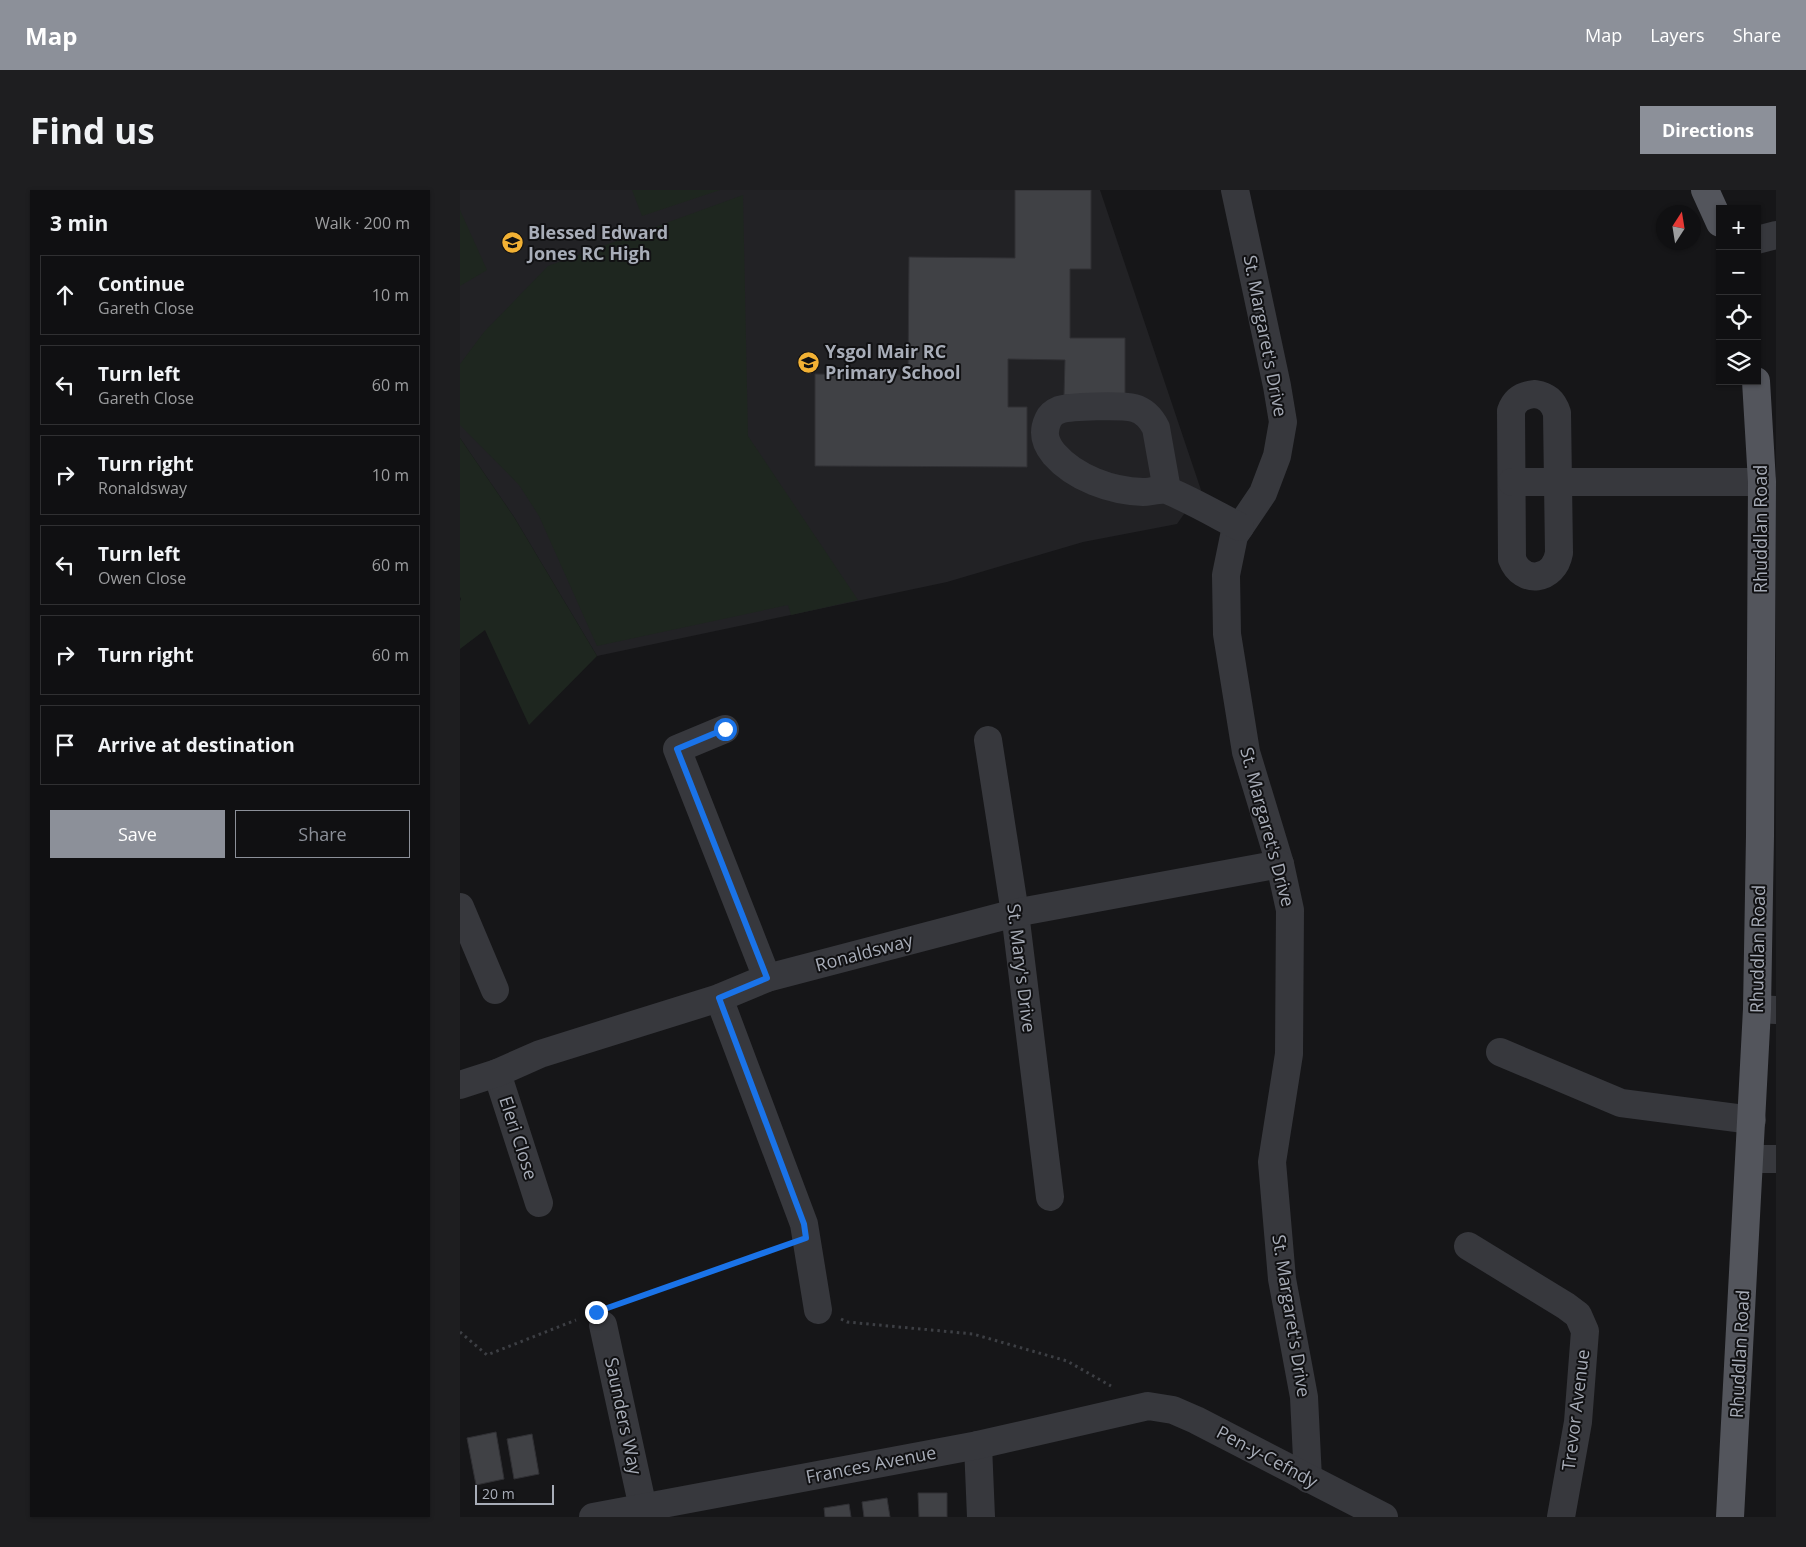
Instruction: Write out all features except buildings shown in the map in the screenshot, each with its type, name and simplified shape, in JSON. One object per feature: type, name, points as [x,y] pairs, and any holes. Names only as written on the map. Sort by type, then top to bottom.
[{"type":"main road","points":[[1705,190],[1716,214]]},
{"type":"main road","name":"Rhuddlan Road","points":[[1730,1517],[1763,1159],[1752,1120],[1767,1010],[1760,836],[1762,482],[1756,385]]},
{"type":"street","name":"St. Margaret's Drive","points":[[1235,190],[1283,422],[1277,456],[1263,493],[1234,536],[1226,575],[1227,634],[1246,752],[1280,864],[1290,910],[1289,1054],[1272,1162],[1282,1280],[1304,1397],[1308,1479]]},
{"type":"street","points":[[1761,239],[1776,235]]},
{"type":"street","points":[[1535,394],[1550,399],[1555,405],[1558,413],[1558,482],[1558,561],[1546,574],[1529,576],[1515,567],[1512,559],[1512,411],[1514,403],[1520,398],[1535,394]]},
{"type":"street","points":[[1167,490],[1156,428],[1152,419],[1144,413],[1133,408],[1078,407],[1059,410],[1050,415],[1045,426],[1044,438],[1048,448],[1061,462],[1087,480],[1142,492],[1167,490],[1240,527]]},
{"type":"street","points":[[1512,482],[1762,482]]},
{"type":"street","points":[[725,729],[677,749],[767,978]]},
{"type":"street","name":"St. Mary's Drive","points":[[988,740],[1015,913],[1050,1197]]},
{"type":"street","name":"Ronaldsway","points":[[460,1085],[496,1073],[540,1054],[719,998],[767,978],[1015,913],[1280,864]]},
{"type":"street","points":[[460,907],[495,990]]},
{"type":"street","points":[[719,998],[804,1224],[818,1310]]},
{"type":"street","points":[[1500,1052],[1621,1103],[1752,1120]]},
{"type":"street","name":"Eleri Close","points":[[496,1073],[540,1203]]},
{"type":"street","name":"Trevor Avenue","points":[[1468,1246],[1572,1310],[1578,1315],[1585,1331],[1578,1422],[1560,1517]]},
{"type":"street","name":"Saunders Way","points":[[600,1318],[643,1508]]},
{"type":"street","name":"Pen-y-Cefndy","points":[[1148,1406],[1172,1410],[1196,1420],[1384,1517]]},
{"type":"street","name":"Frances Avenue","points":[[593,1517],[978,1445],[1148,1406]]},
{"type":"street","points":[[978,1445],[981,1517]]},
{"type":"path","points":[[460,1332],[487,1355],[600,1318],[806,1238]]},
{"type":"path","points":[[818,1310],[847,1322],[973,1334],[1067,1361],[1148,1406]]},
{"type":"shaded area","name":"Ysgol Mair RC Primary School","points":[[460,190],[1100,190],[1201,490],[1177,524],[1083,542],[947,582],[597,656],[514,517],[460,438]]},
{"type":"shaded area","points":[[632,190],[720,190],[642,216]]},
{"type":"shaded area","points":[[743,195],[748,436],[858,600],[791,615],[788,605],[597,646],[539,516],[519,485],[460,425],[460,364],[484,332],[548,266]]},
{"type":"shaded area","points":[[460,210],[487,270],[460,286]]},
{"type":"shaded area","points":[[460,438],[514,517],[597,656],[529,725],[485,630],[460,649]]},
{"type":"place","name":"Blessed Edward Jones RC High","points":[[512,243]]},
{"type":"place","name":"Ysgol Mair RC Primary School","points":[[809,362]]},
{"type":"route","points":[[596,1312],[806,1238],[804,1224],[719,998],[767,978],[677,749],[725,729]]}]
